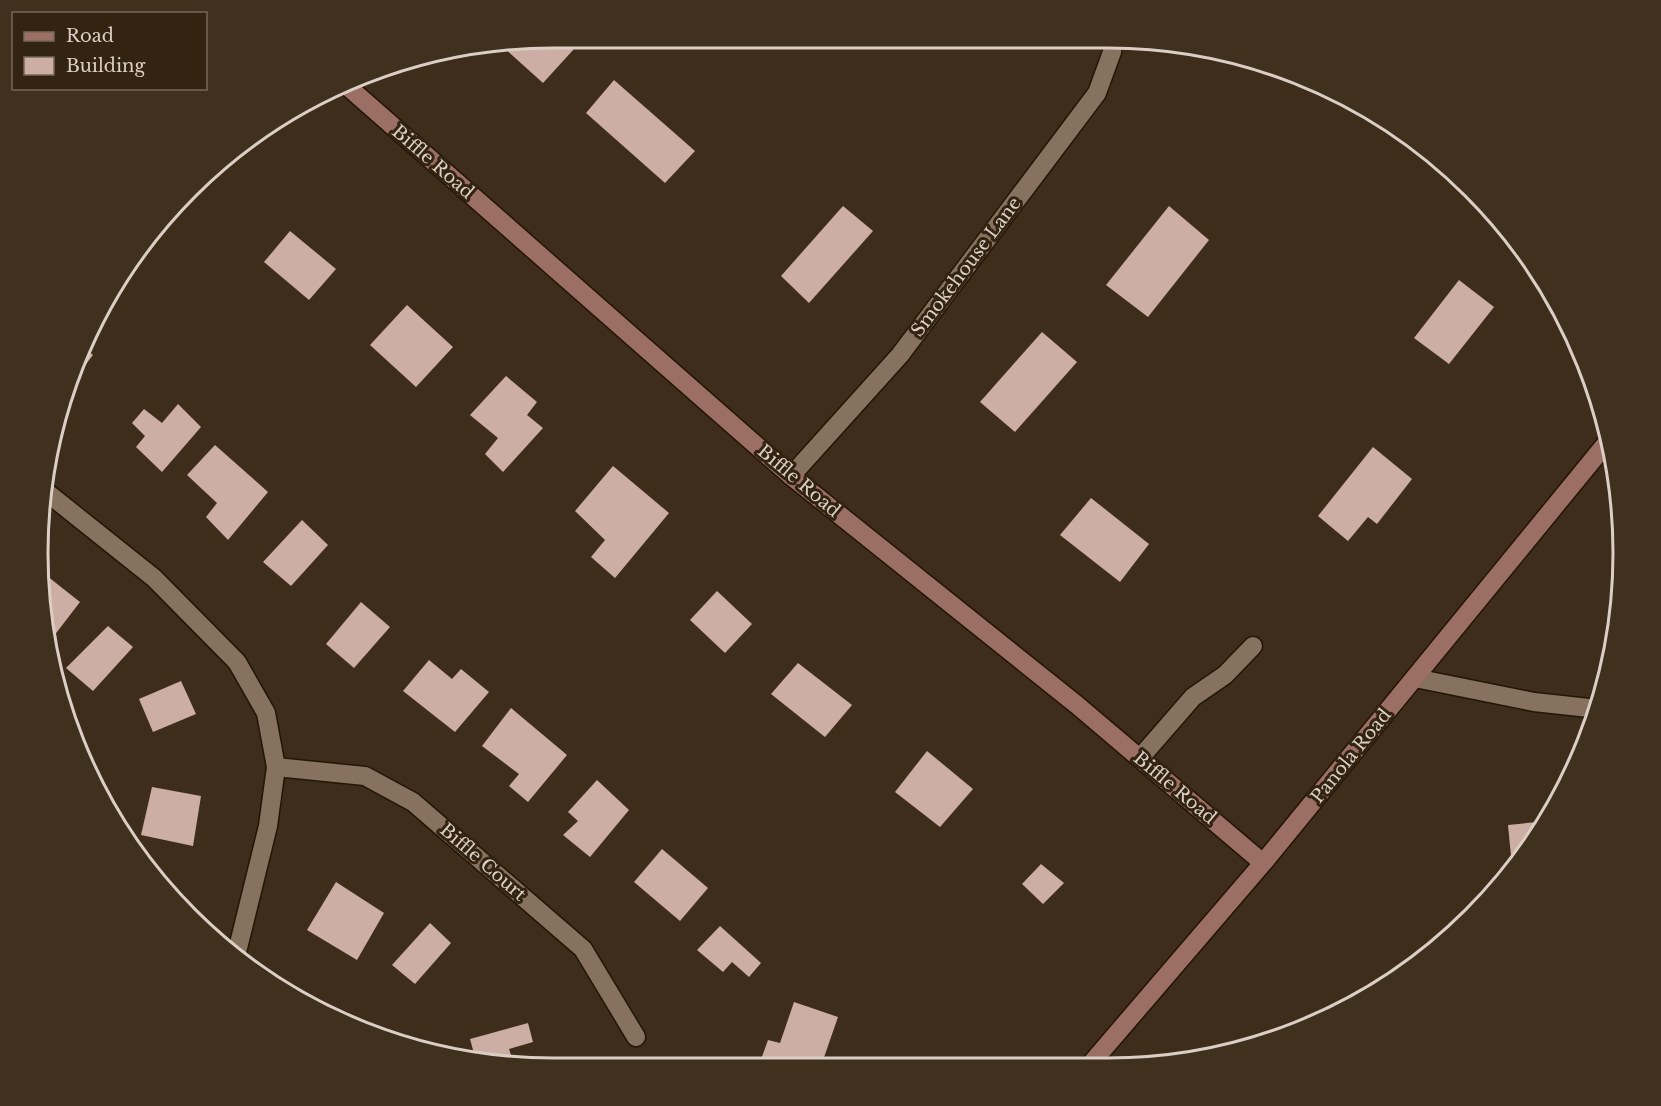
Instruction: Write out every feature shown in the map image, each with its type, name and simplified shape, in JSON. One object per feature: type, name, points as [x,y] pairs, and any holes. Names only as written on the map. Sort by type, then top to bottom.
[{"type":"street","name":"Smokehouse Lane","points":[[791,476],[900,355],[1097,93],[1112,48]]},
{"type":"street","name":"Biffle Road","points":[[351,90],[791,476],[1077,705],[1263,863]]},
{"type":"street","name":"Panola Road","points":[[1096,1058],[1263,863],[1602,449]]},
{"type":"street","points":[[51,495],[154,578],[237,662],[266,713],[276,767],[268,826],[238,948]]},
{"type":"street","points":[[1140,758],[1193,697],[1225,675],[1253,646]]},
{"type":"street","points":[[1415,678],[1534,702],[1588,708]]},
{"type":"street","name":"Biffle Court","points":[[276,767],[365,776],[413,802],[583,949],[636,1037]]},
{"type":"building","points":[[574,49],[543,83],[507,50]]},
{"type":"building","points":[[614,80],[695,151],[665,183],[586,113]]},
{"type":"building","points":[[843,206],[873,231],[809,303],[781,276]]},
{"type":"building","points":[[1169,206],[1209,240],[1148,317],[1106,285]]},
{"type":"building","points":[[290,231],[336,269],[309,300],[264,262]]},
{"type":"building","points":[[1459,280],[1494,307],[1449,364],[1414,338]]},
{"type":"building","points":[[407,305],[453,347],[416,387],[370,345]]},
{"type":"building","points":[[1042,332],[1077,362],[1015,432],[980,402]]},
{"type":"building","points":[[90,352],[93,355],[83,368]]},
{"type":"building","points":[[506,376],[537,402],[527,415],[543,428],[503,472],[485,454],[498,438],[470,415]]},
{"type":"building","points":[[178,404],[201,427],[162,472],[136,447],[145,436],[132,423],[144,409],[162,423]]},
{"type":"building","points":[[215,445],[268,492],[228,540],[206,517],[217,503],[187,475]]},
{"type":"building","points":[[1373,447],[1412,479],[1377,524],[1368,517],[1348,541],[1318,516]]},
{"type":"building","points":[[613,466],[669,513],[615,578],[591,557],[605,540],[575,511]]},
{"type":"building","points":[[1091,498],[1149,544],[1120,582],[1060,535]]},
{"type":"building","points":[[302,520],[328,545],[291,586],[263,562]]},
{"type":"building","points":[[49,577],[80,602],[55,635]]},
{"type":"building","points":[[717,591],[752,624],[725,653],[690,620]]},
{"type":"building","points":[[361,602],[390,627],[354,668],[326,644]]},
{"type":"building","points":[[108,626],[133,647],[93,691],[66,668]]},
{"type":"building","points":[[429,660],[452,679],[461,669],[489,692],[455,732],[403,691]]},
{"type":"building","points":[[798,663],[852,705],[825,737],[771,694]]},
{"type":"building","points":[[181,681],[196,714],[153,732],[139,699]]},
{"type":"building","points":[[511,708],[567,755],[528,802],[509,786],[519,774],[482,746]]},
{"type":"building","points":[[927,751],[973,789],[940,827],[895,792]]},
{"type":"building","points":[[597,780],[629,810],[590,857],[563,835],[578,821],[568,812]]},
{"type":"building","points":[[152,787],[201,796],[193,846],[141,835]]},
{"type":"building","points":[[1535,822],[1511,857],[1508,825]]},
{"type":"building","points":[[662,849],[708,888],[680,921],[634,882]]},
{"type":"building","points":[[1041,864],[1064,883],[1043,904],[1022,884]]},
{"type":"building","points":[[336,882],[384,913],[357,960],[307,930]]},
{"type":"building","points":[[430,923],[451,943],[415,984],[392,965]]},
{"type":"building","points":[[720,926],[761,963],[749,977],[732,962],[723,972],[697,950]]},
{"type":"building","points":[[794,1002],[838,1017],[824,1058],[762,1058],[768,1040],[780,1043]]},
{"type":"building","points":[[528,1023],[533,1042],[509,1049],[511,1056],[473,1052],[470,1039]]}]
